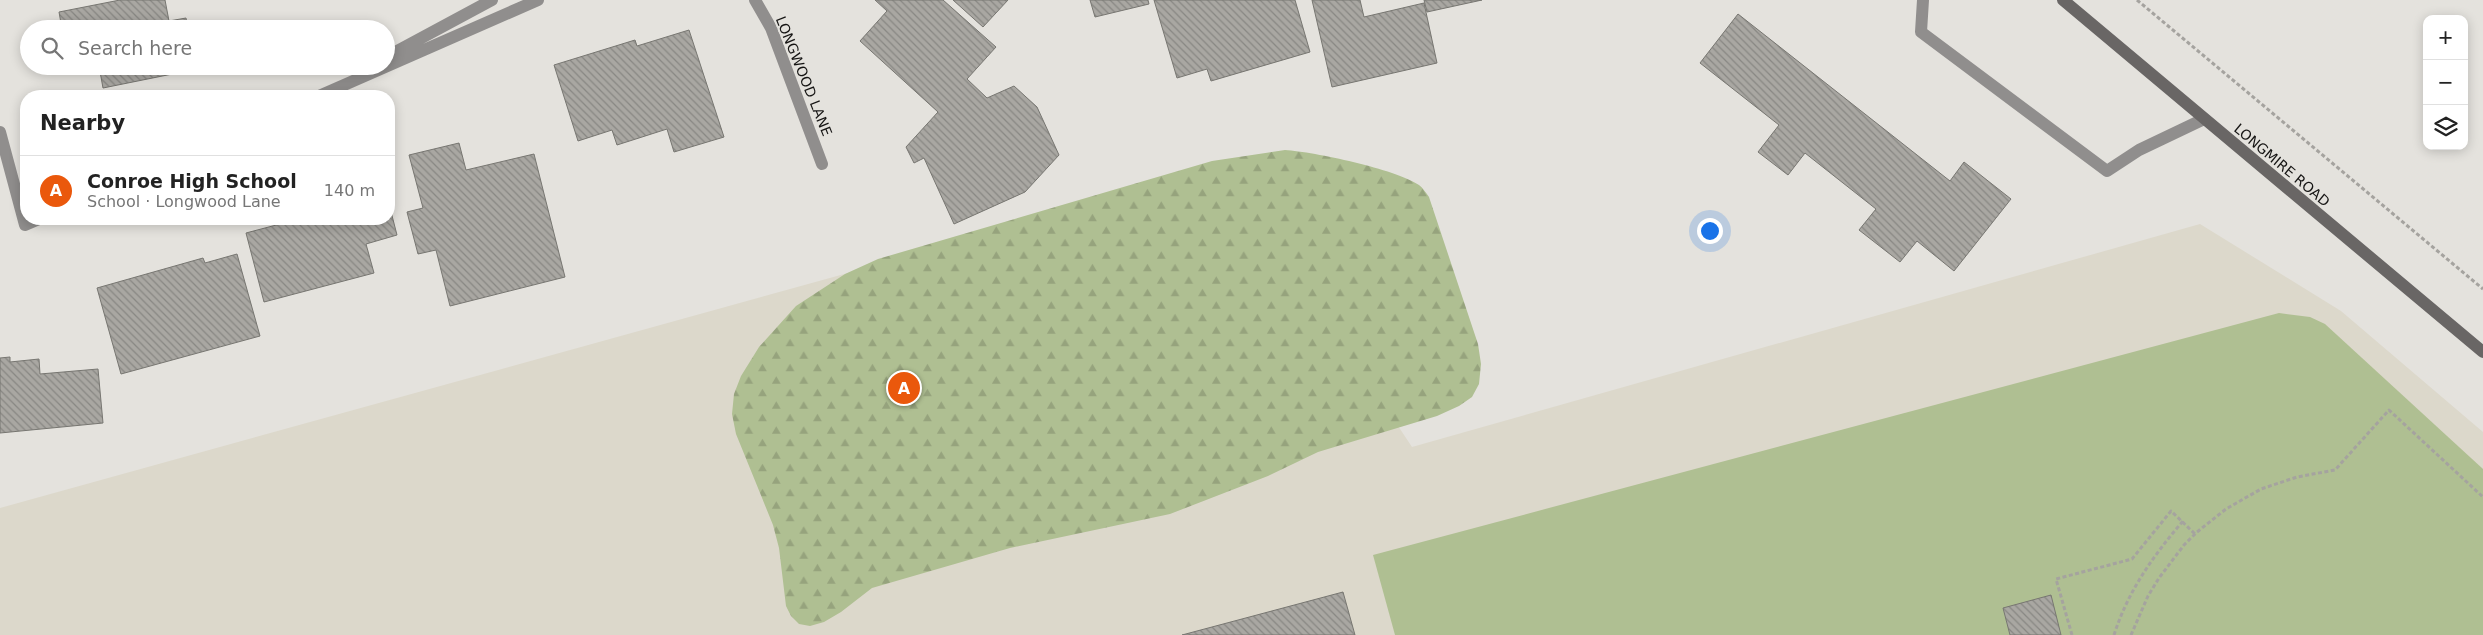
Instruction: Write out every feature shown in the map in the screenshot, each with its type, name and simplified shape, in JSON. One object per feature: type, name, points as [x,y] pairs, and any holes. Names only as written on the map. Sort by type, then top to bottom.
[{"type":"main road","name":"LONGMIRE ROAD","points":[[2063,0],[2483,352]]},
{"type":"street","points":[[395,52],[492,0]]},
{"type":"street","points":[[395,63],[538,0]]},
{"type":"street","name":"LONGWOOD LANE","points":[[755,0],[771,28],[822,164]]},
{"type":"street","points":[[1922,0],[1921,32],[2107,171],[2139,150],[2204,119]]},
{"type":"street","points":[[325,90],[353,75]]},
{"type":"street","points":[[333,90],[367,75]]},
{"type":"street","points":[[0,132],[20,206]]},
{"type":"path","points":[[2137,0],[2483,289]]},
{"type":"path","points":[[2131,635],[2158,578],[2184,544],[2226,509],[2261,489],[2297,477],[2335,470],[2389,410],[2483,497]]},
{"type":"path","points":[[2072,635],[2056,579],[2132,559],[2171,511],[2196,534]]},
{"type":"path","points":[[2114,635],[2134,586],[2158,551],[2183,521]]},
{"type":"shaded area","points":[[1227,168],[1412,447],[2200,224],[2341,311],[2483,432],[2483,635],[0,635],[0,508]]},
{"type":"green space","points":[[1285,150],[1315,154],[1374,167],[1419,185],[1429,197],[1478,344],[1481,364],[1479,384],[1472,397],[1459,406],[1437,416],[1318,452],[1268,476],[1170,514],[1010,548],[872,588],[841,612],[824,622],[810,626],[799,624],[791,616],[786,606],[779,548],[773,525],[736,434],[732,414],[734,394],[741,376],[759,347],[796,306],[845,274],[878,259],[1212,161]]},
{"type":"green space","points":[[2279,313],[2310,317],[2325,324],[2483,469],[2483,635],[1395,635],[1373,555]]},
{"type":"building","points":[[120,0],[165,0],[169,20],[60,20],[59,12]]},
{"type":"building","points":[[875,0],[943,0],[996,47],[967,79],[987,98],[1014,86],[1037,107],[1059,155],[1025,192],[954,224],[924,158],[914,163],[906,147],[938,112],[860,41],[887,11]]},
{"type":"building","points":[[953,0],[1008,0],[983,27]]},
{"type":"building","points":[[1090,0],[1148,0],[1149,4],[1095,17]]},
{"type":"building","points":[[1154,0],[1295,0],[1310,52],[1211,81],[1207,69],[1177,78]]},
{"type":"building","points":[[1312,0],[1360,0],[1364,17],[1424,3],[1437,63],[1332,87]]},
{"type":"building","points":[[1424,0],[1482,0],[1427,12]]},
{"type":"building","points":[[1738,14],[1950,181],[1964,162],[2011,199],[1954,271],[1917,241],[1900,262],[1859,230],[1876,209],[1805,153],[1788,175],[1758,152],[1779,125],[1700,63]]},
{"type":"building","points":[[689,30],[724,137],[674,152],[667,129],[617,145],[612,130],[578,141],[554,65],[635,40],[637,46]]},
{"type":"building","points":[[101,75],[167,75],[103,88]]},
{"type":"building","points":[[459,143],[466,170],[534,154],[565,277],[450,306],[436,250],[418,254],[407,212],[423,208],[409,155]]},
{"type":"building","points":[[276,225],[394,225],[397,235],[366,244],[374,273],[264,302],[246,233]]},
{"type":"building","points":[[237,254],[260,336],[121,374],[97,288],[203,258],[205,263]]},
{"type":"building","points":[[10,357],[10,362],[39,359],[40,374],[98,369],[103,423],[0,433],[0,358]]},
{"type":"building","points":[[1343,592],[1355,635],[1182,635]]},
{"type":"building","points":[[2051,595],[2061,635],[2010,635],[2003,608]]},
{"type":"place","name":"Conroe High School","points":[[904,388]]}]
